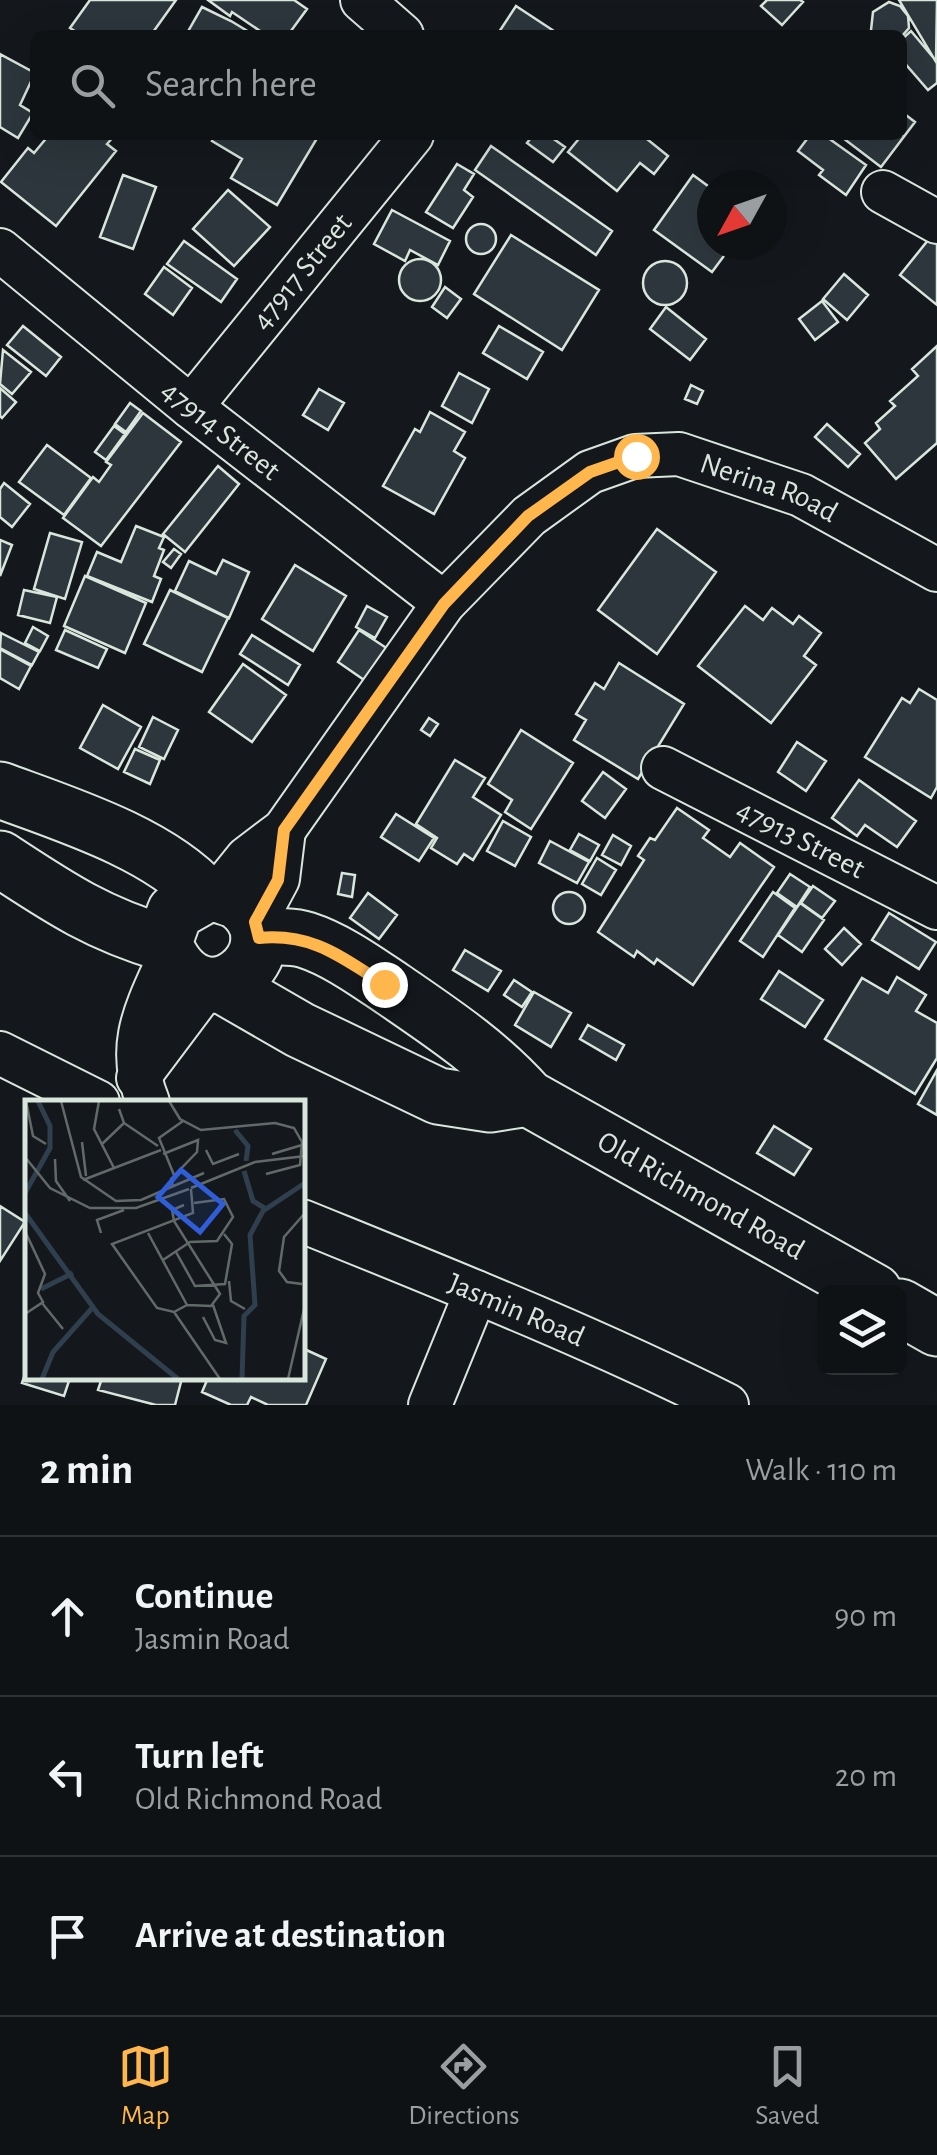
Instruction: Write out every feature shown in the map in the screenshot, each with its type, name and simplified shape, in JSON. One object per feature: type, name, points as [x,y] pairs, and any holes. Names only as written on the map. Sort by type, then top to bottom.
[{"type":"street","points":[[362,0],[396,30]]},
{"type":"street","name":"47917 Street","points":[[190,408],[408,140]]},
{"type":"street","points":[[883,192],[937,222]]},
{"type":"street","name":"47914 Street","points":[[0,250],[190,408],[444,604]]},
{"type":"street","name":"Nerina Road","points":[[444,604],[528,516],[590,472],[636,456],[678,454],[801,496],[937,570]]},
{"type":"street","points":[[191,968],[250,968],[234,912],[247,858],[284,830],[444,604]]},
{"type":"street","name":"47913 Street","points":[[664,768],[937,908]]},
{"type":"street","points":[[0,790],[100,830],[169,864],[234,912]]},
{"type":"street","points":[[0,858],[86,913],[300,1030],[438,1096],[490,1104],[528,1098]]},
{"type":"street","points":[[143,1090],[191,968],[175,912],[234,912]]},
{"type":"street","name":"Old Richmond Road","points":[[234,912],[282,936],[304,939],[333,951],[464,1038],[500,1066],[528,1098],[862,1285]]},
{"type":"street","points":[[0,1053],[94,1100]]},
{"type":"street","name":"Jasmin Road","points":[[305,1222],[476,1292],[727,1405]]},
{"type":"street","points":[[430,1405],[476,1292]]},
{"type":"street","points":[[907,1311],[937,1328]]},
{"type":"building","points":[[90,0],[176,0],[155,30],[70,28]]},
{"type":"building","points":[[208,0],[294,0],[307,9],[292,30],[259,30],[232,12],[230,16]]},
{"type":"building","points":[[767,0],[803,2],[782,25],[761,6]]},
{"type":"building","points":[[899,0],[937,0],[936,62]]},
{"type":"building","points":[[889,2],[900,6],[908,16],[909,28],[871,30],[873,12]]},
{"type":"building","points":[[516,6],[552,30],[500,30]]},
{"type":"building","points":[[202,7],[246,30],[189,30]]},
{"type":"building","points":[[911,31],[937,62],[937,83],[928,90],[907,66],[907,35]]},
{"type":"building","points":[[0,54],[30,70],[30,84],[20,105],[30,111],[30,118],[18,138],[0,127]]},
{"type":"building","points":[[907,116],[915,122],[907,133]]},
{"type":"building","points":[[45,140],[111,140],[107,144],[116,151],[56,226],[1,182],[28,148],[34,153]]},
{"type":"building","points":[[316,140],[277,205],[231,178],[242,159],[212,141]]},
{"type":"building","points":[[555,140],[565,147],[553,162],[527,143]]},
{"type":"building","points":[[578,140],[648,140],[668,156],[654,174],[640,163],[617,191],[568,152]]},
{"type":"building","points":[[806,140],[831,140],[866,165],[846,195],[819,175],[823,170],[798,151]]},
{"type":"building","points":[[846,140],[901,140],[881,167]]},
{"type":"building","points":[[491,146],[612,231],[596,255],[475,170]]},
{"type":"building","points":[[457,164],[474,174],[464,190],[473,197],[453,228],[426,212]]},
{"type":"building","points":[[123,175],[156,187],[133,249],[100,237]]},
{"type":"building","points":[[693,175],[697,178],[697,260],[721,260],[712,272],[654,230]]},
{"type":"building","points":[[228,190],[270,227],[234,266],[193,229]]},
{"type":"building","points":[[392,210],[450,241],[438,265],[410,250],[405,261],[374,244]]},
{"type":"building","points":[[481,224],[492,228],[496,239],[492,250],[481,254],[470,250],[466,239],[470,228]]},
{"type":"building","points":[[933,234],[937,237],[937,305],[900,275]]},
{"type":"building","points":[[511,235],[599,290],[562,350],[474,294]]},
{"type":"building","points":[[184,241],[237,279],[221,302],[167,264]]},
{"type":"building","points":[[420,259],[435,265],[441,280],[435,295],[420,301],[405,295],[399,280],[405,265]]},
{"type":"building","points":[[665,261],[680,268],[687,283],[680,298],[665,305],[650,298],[643,283],[650,268]]},
{"type":"building","points":[[164,267],[192,288],[173,315],[145,294]]},
{"type":"building","points":[[844,274],[868,295],[847,320],[823,299]]},
{"type":"building","points":[[445,287],[461,299],[447,318],[432,307]]},
{"type":"building","points":[[822,301],[838,322],[815,340],[799,319]]},
{"type":"building","points":[[666,307],[706,339],[690,360],[650,329]]},
{"type":"building","points":[[23,326],[61,357],[46,376],[7,345]]},
{"type":"building","points":[[499,326],[543,352],[527,379],[483,353]]},
{"type":"building","points":[[937,346],[937,443],[896,479],[865,443],[880,429],[876,423],[895,406],[890,401],[918,376],[912,369]]},
{"type":"building","points":[[3,350],[31,372],[12,394],[0,384]]},
{"type":"building","points":[[459,373],[489,389],[472,423],[442,406]]},
{"type":"building","points":[[691,385],[703,391],[697,404],[685,399]]},
{"type":"building","points":[[0,388],[16,402],[2,418],[0,416]]},
{"type":"building","points":[[319,389],[344,403],[328,430],[303,415]]},
{"type":"building","points":[[130,403],[141,411],[126,432],[115,424]]},
{"type":"building","points":[[430,412],[465,432],[454,451],[465,458],[434,514],[383,486],[415,429],[420,432]]},
{"type":"building","points":[[143,413],[181,442],[101,546],[63,518],[93,477],[99,482],[111,465],[106,462]]},
{"type":"building","points":[[827,424],[860,454],[848,467],[815,437]]},
{"type":"building","points":[[114,426],[125,434],[106,460],[95,452]]},
{"type":"building","points":[[47,445],[91,478],[64,515],[19,482]]},
{"type":"building","points":[[218,466],[239,484],[185,552],[163,534]]},
{"type":"building","points":[[4,483],[30,504],[12,527],[0,517],[0,489]]},
{"type":"building","points":[[136,526],[164,537],[159,548],[164,550],[154,576],[161,579],[152,602],[87,576],[97,552],[121,562]]},
{"type":"building","points":[[657,529],[716,572],[657,654],[598,610]]},
{"type":"building","points":[[50,533],[82,542],[65,599],[34,589]]},
{"type":"building","points":[[0,540],[12,545],[0,576]]},
{"type":"building","points":[[174,549],[181,554],[171,568],[163,562]]},
{"type":"building","points":[[223,560],[249,572],[229,618],[175,591],[189,561],[216,574]]},
{"type":"building","points":[[295,565],[346,596],[313,651],[262,619]]},
{"type":"building","points":[[85,576],[146,603],[125,653],[64,626]]},
{"type":"building","points":[[24,590],[57,597],[50,623],[18,615]]},
{"type":"building","points":[[170,590],[228,618],[202,672],[144,644]]},
{"type":"building","points":[[367,606],[387,617],[375,638],[356,627]]},
{"type":"building","points":[[745,606],[763,620],[772,608],[793,624],[799,616],[821,633],[804,656],[816,665],[771,723],[698,666]]},
{"type":"building","points":[[33,627],[48,636],[40,651],[25,643]]},
{"type":"building","points":[[65,630],[107,649],[98,668],[56,650]]},
{"type":"building","points":[[359,630],[388,649],[367,682],[338,662]]},
{"type":"building","points":[[1,633],[39,652],[32,665],[0,648]]},
{"type":"building","points":[[252,635],[300,665],[288,685],[240,654]]},
{"type":"building","points":[[0,649],[31,666],[19,689],[0,678]]},
{"type":"building","points":[[619,663],[684,704],[638,779],[574,740],[586,720],[576,714],[595,683],[604,689]]},
{"type":"building","points":[[243,664],[286,695],[252,742],[209,712]]},
{"type":"building","points":[[919,689],[937,700],[937,787],[931,798],[865,757],[902,698],[910,703]]},
{"type":"building","points":[[103,705],[141,727],[118,769],[80,748]]},
{"type":"building","points":[[153,717],[178,730],[164,759],[139,747]]},
{"type":"building","points":[[429,718],[438,724],[430,736],[421,730]]},
{"type":"building","points":[[521,730],[573,763],[531,829],[505,812],[512,800],[488,784]]},
{"type":"building","points":[[797,742],[826,761],[806,791],[778,772]]},
{"type":"building","points":[[135,749],[160,760],[150,784],[124,772]]},
{"type":"building","points":[[455,760],[485,778],[473,797],[501,815],[473,860],[464,854],[457,864],[431,848],[437,838],[416,824]]},
{"type":"building","points":[[603,772],[626,789],[605,818],[582,801]]},
{"type":"building","points":[[859,780],[916,821],[897,847],[865,825],[857,836],[832,818]]},
{"type":"building","points":[[677,808],[709,830],[703,838],[730,857],[740,843],[774,867],[693,985],[657,959],[654,964],[637,951],[634,957],[598,932],[644,860],[638,856],[650,838],[655,840]]},
{"type":"building","points":[[396,814],[434,838],[419,861],[381,837]]},
{"type":"building","points":[[503,821],[531,837],[515,866],[487,851]]},
{"type":"building","points":[[579,834],[599,845],[590,861],[570,850]]},
{"type":"building","points":[[613,835],[631,846],[621,865],[602,855]]},
{"type":"building","points":[[550,841],[589,862],[577,883],[539,863]]},
{"type":"building","points":[[597,858],[616,870],[601,895],[582,884]]},
{"type":"building","points":[[342,873],[355,875],[352,897],[338,894]]},
{"type":"building","points":[[790,874],[810,887],[797,907],[777,893]]},
{"type":"building","points":[[813,886],[835,901],[822,918],[801,903]]},
{"type":"building","points":[[569,892],[580,897],[585,908],[580,919],[569,924],[558,919],[553,908],[558,897]]},
{"type":"building","points":[[773,892],[795,908],[763,957],[740,941]]},
{"type":"building","points":[[368,893],[397,915],[379,939],[350,918]]},
{"type":"building","points":[[800,903],[824,920],[802,952],[778,935]]},
{"type":"building","points":[[889,913],[936,942],[919,969],[872,940]]},
{"type":"building","points":[[844,928],[861,944],[842,965],[825,949]]},
{"type":"building","points":[[465,950],[501,971],[488,991],[453,970]]},
{"type":"building","points":[[779,971],[823,1000],[805,1027],[761,999]]},
{"type":"building","points":[[897,977],[926,995],[916,1011],[937,1023],[937,1058],[915,1094],[825,1039],[862,978],[888,993]]},
{"type":"building","points":[[514,980],[532,992],[522,1007],[504,995]]},
{"type":"building","points":[[534,992],[571,1013],[551,1047],[515,1025]]},
{"type":"building","points":[[588,1025],[624,1045],[616,1060],[580,1039]]},
{"type":"building","points":[[937,1070],[937,1115],[918,1104]]},
{"type":"building","points":[[774,1126],[811,1149],[794,1175],[757,1153]]},
{"type":"building","points":[[0,1206],[25,1222],[0,1261]]},
{"type":"building","points":[[305,1349],[326,1359],[306,1405],[268,1405],[251,1397],[247,1405],[231,1405],[202,1392],[207,1380],[305,1380]]},
{"type":"building","points":[[25,1374],[25,1380],[69,1380],[64,1396],[22,1383]]},
{"type":"building","points":[[101,1380],[181,1380],[175,1405],[156,1405],[98,1390]]},
{"type":"route","points":[[384,984],[333,951],[304,939],[259,938],[255,922],[278,880],[284,830],[444,604],[528,516],[590,472],[636,456]]}]
